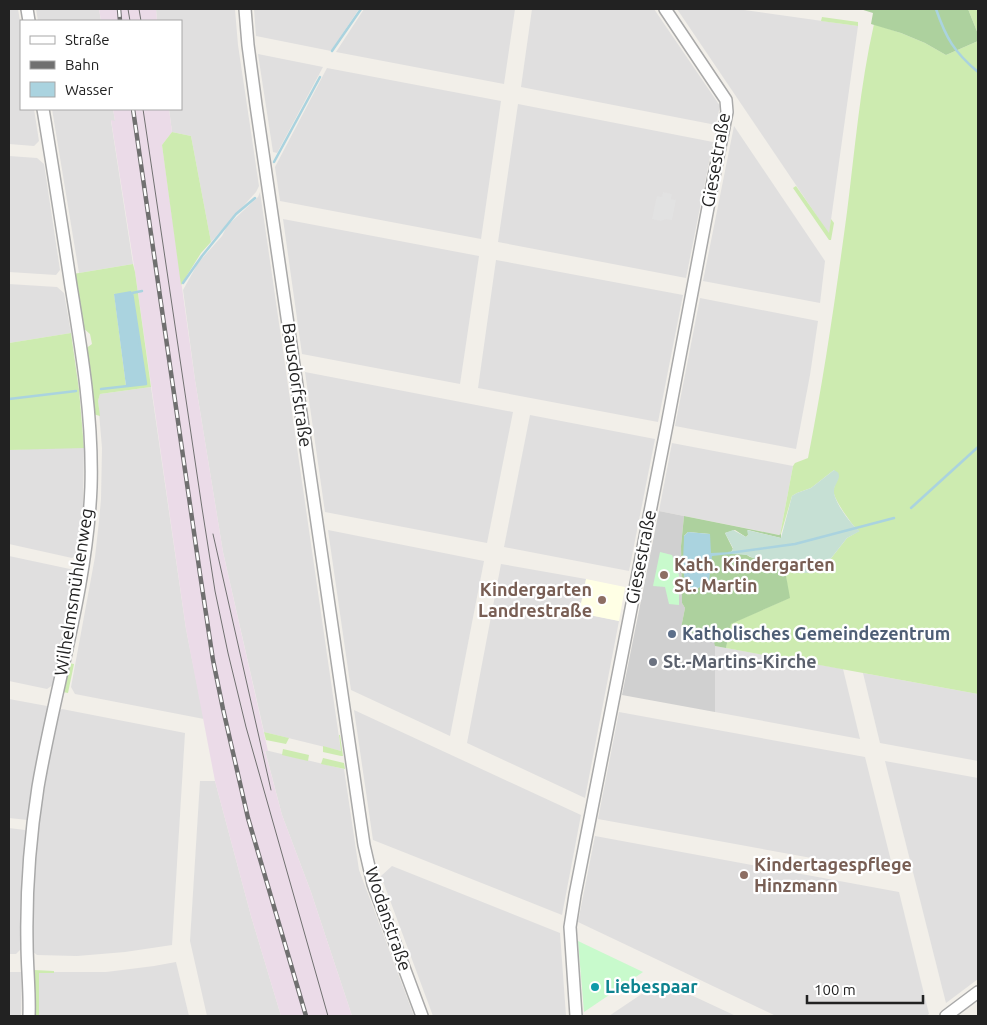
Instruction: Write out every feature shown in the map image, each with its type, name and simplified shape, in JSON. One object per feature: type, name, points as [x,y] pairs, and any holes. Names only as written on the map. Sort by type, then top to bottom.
[{"type":"street","name":"Bausdorfstraße","points":[[245,9],[256,106],[352,760]]},
{"type":"street","name":"Giesestraße","points":[[576,1016],[570,927],[575,895],[667,425],[712,180],[727,112],[726,100],[665,9]]},
{"type":"street","name":"Wilhelmsmühlenweg","points":[[30,1016],[27,925],[32,833],[43,763],[83,567],[89,517],[91,465],[91,433],[86,378],[43,110]]},
{"type":"street","name":"Wodanstraße","points":[[352,760],[364,845],[373,884],[422,1016]]},
{"type":"street","points":[[946,1016],[978,992]]},
{"type":"shaded area","points":[[9,9],[18,9],[20,21],[20,110],[34,110],[39,141],[34,146],[9,144]]},
{"type":"shaded area","points":[[36,9],[99,9],[101,20],[38,20]]},
{"type":"shaded area","points":[[99,9],[156,9],[157,20],[101,20]]},
{"type":"shaded area","points":[[156,9],[235,9],[238,45],[259,186],[256,192],[211,242],[191,136],[172,132],[169,110],[182,110],[182,20],[157,20]]},
{"type":"shaded area","points":[[254,9],[359,9],[331,51],[256,36]]},
{"type":"shaded area","points":[[364,9],[515,9],[504,84],[336,52]]},
{"type":"shaded area","points":[[532,9],[654,9],[720,106],[716,125],[521,87]]},
{"type":"shaded area","points":[[677,9],[737,9],[858,26],[829,234]]},
{"type":"shaded area","points":[[258,54],[323,67],[277,153],[273,152]]},
{"type":"shaded area","points":[[327,68],[501,101],[481,239],[280,201],[275,167]]},
{"type":"shaded area","points":[[518,104],[713,142],[686,278],[498,242]]},
{"type":"shaded area","points":[[52,110],[113,110],[115,121],[111,121],[133,264],[79,273]]},
{"type":"shaded area","points":[[113,110],[169,110],[172,132],[162,145],[195,380],[223,552],[268,751],[265,751],[282,815],[311,892],[352,1016],[281,1016],[251,916],[215,781],[186,629],[135,272],[111,120],[115,121]]},
{"type":"shaded area","points":[[734,126],[825,261],[820,303],[703,281]]},
{"type":"shaded area","points":[[9,156],[37,158],[44,164],[60,270],[56,275],[9,272]]},
{"type":"shaded area","points":[[260,192],[341,751],[264,732],[223,552],[195,380],[183,290],[198,263],[222,236],[227,226],[258,197]]},
{"type":"shaded area","points":[[663,192],[672,194],[671,199],[676,200],[672,220],[666,219],[661,221],[652,219],[657,196],[662,197]]},
{"type":"shaded area","points":[[283,219],[479,256],[460,384],[302,354]]},
{"type":"shaded area","points":[[496,260],[683,295],[658,422],[478,388]]},
{"type":"shaded area","points":[[9,284],[57,287],[64,293],[71,333],[9,343]]},
{"type":"shaded area","points":[[700,298],[818,321],[796,449],[675,426]]},
{"type":"shaded area","points":[[305,372],[513,412],[487,543],[325,512]]},
{"type":"shaded area","points":[[151,387],[186,629],[204,719],[75,694],[71,687],[95,557],[99,521],[102,448],[98,401],[100,394]]},
{"type":"shaded area","points":[[530,415],[655,439],[629,571],[504,547]]},
{"type":"shaded area","points":[[672,443],[793,466],[780,535],[659,511]]},
{"type":"shaded area","points":[[84,448],[83,508],[80,537],[78,554],[72,558],[9,544],[9,450]]},
{"type":"shaded area","points":[[834,470],[839,475],[834,491],[837,500],[848,519],[860,531],[847,538],[821,571],[796,573],[775,568],[762,560],[747,555],[731,554],[733,548],[725,533],[733,530],[746,537],[748,535],[747,530],[781,538],[792,496],[811,488]]},
{"type":"shaded area","points":[[659,511],[684,516],[681,546],[682,603],[685,608],[681,628],[715,642],[715,712],[622,695]]},
{"type":"shaded area","points":[[328,530],[484,561],[450,736],[351,690]]},
{"type":"shaded area","points":[[9,556],[70,569],[74,576],[54,684],[47,689],[9,681]]},
{"type":"shaded area","points":[[501,564],[586,579],[580,613],[619,621],[585,798],[467,743]]},
{"type":"shaded area","name":"Kindergarten Landrestraße","points":[[586,579],[625,587],[619,621],[579,613]]},
{"type":"shaded area","points":[[715,646],[843,669],[860,739],[715,712]]},
{"type":"shaded area","points":[[863,673],[978,694],[978,761],[880,743]]},
{"type":"shaded area","points":[[9,699],[47,706],[48,710],[28,820],[9,818]]},
{"type":"shaded area","points":[[62,709],[185,733],[172,945],[125,952],[77,956],[37,955],[32,951],[34,878],[39,824],[59,711]]},
{"type":"shaded area","points":[[354,710],[581,815],[562,915],[373,840]]},
{"type":"shaded area","points":[[619,712],[865,757],[894,873],[598,819]]},
{"type":"shaded area","points":[[265,750],[344,769],[359,870],[414,1016],[352,1016],[311,892],[282,815]]},
{"type":"shaded area","points":[[885,761],[978,778],[978,979],[946,1003]]},
{"type":"shaded area","points":[[200,781],[215,781],[251,916],[281,1016],[207,1016],[190,941]]},
{"type":"shaded area","points":[[9,828],[25,830],[27,833],[23,871],[20,950],[16,954],[9,954]]},
{"type":"shaded area","points":[[595,836],[899,892],[929,1014],[926,1016],[776,1016],[578,922]]},
{"type":"shaded area","points":[[392,866],[560,933],[566,1016],[433,1016],[381,876]]},
{"type":"shaded area","points":[[176,962],[189,1016],[39,1016],[39,972],[106,972]]},
{"type":"shaded area","points":[[9,972],[22,972],[21,1016],[9,1016]]},
{"type":"shaded area","points":[[661,981],[736,1016],[609,1016]]},
{"type":"green space","points":[[860,9],[968,9],[978,34],[978,41],[946,55],[925,43],[901,33],[871,24],[873,13]]},
{"type":"green space","points":[[968,9],[978,9],[978,34]]},
{"type":"green space","points":[[822,17],[858,22],[858,26],[821,21]]},
{"type":"green space","points":[[874,24],[925,43],[946,55],[978,41],[978,694],[726,648],[730,624],[789,598],[785,570],[806,573],[821,571],[847,538],[859,531],[849,520],[835,498],[834,488],[838,479],[834,470],[811,488],[792,496],[780,535],[793,466],[795,463],[808,458],[814,428],[839,274],[861,94]]},
{"type":"green space","points":[[172,132],[191,136],[211,242],[201,253],[181,285],[162,145]]},
{"type":"green space","points":[[796,186],[829,233],[831,219],[834,223],[831,240],[829,240],[793,188]]},
{"type":"green space","points":[[133,264],[135,272],[151,387],[100,394],[98,401],[100,416],[93,414],[85,349],[92,344],[90,334],[82,327],[73,274]],"holes":[[[114,293],[146,384],[126,386]]]},
{"type":"green space","points":[[71,333],[79,390],[84,448],[9,450],[9,343]]},
{"type":"green space","points":[[684,516],[781,534],[781,538],[748,530],[746,537],[735,530],[725,533],[733,549],[731,552],[762,560],[775,568],[785,570],[790,598],[731,624],[726,648],[715,646],[714,642],[681,628],[685,608],[682,603],[681,546]],"holes":[[[688,532],[710,534],[709,581],[698,588],[698,593],[690,593],[690,589],[686,585],[684,572],[684,536]]]},
{"type":"green space","points":[[660,552],[672,555],[679,575],[679,605],[669,604],[665,587],[653,586]]},
{"type":"green space","points":[[68,663],[74,664],[68,693],[63,692]]},
{"type":"green space","points":[[264,732],[289,738],[286,744],[266,740]]},
{"type":"green space","points":[[339,735],[343,756],[323,752],[323,746],[341,751]]},
{"type":"green space","points":[[283,749],[309,755],[308,761],[282,755]]},
{"type":"green space","points":[[323,758],[344,763],[345,769],[321,764]]},
{"type":"green space","points":[[578,941],[643,972],[584,1012]]},
{"type":"green space","points":[[34,970],[54,971],[54,973],[39,973],[39,1016],[33,1016]]},
{"type":"water","points":[[131,291],[146,384],[126,386],[114,294]]},
{"type":"water","points":[[688,532],[710,534],[711,553],[731,552],[731,554],[712,556],[709,581],[698,588],[698,593],[690,593],[685,579],[684,536]]},
{"type":"waterway","points":[[332,51],[361,9]]},
{"type":"waterway","points":[[936,9],[943,28],[952,44],[978,72]]},
{"type":"waterway","points":[[274,162],[320,77]]},
{"type":"waterway","points":[[183,283],[236,214],[255,198]]},
{"type":"waterway","points":[[101,389],[146,384],[132,293],[142,291]]},
{"type":"waterway","points":[[9,399],[76,391]]},
{"type":"waterway","points":[[911,508],[978,447]]},
{"type":"waterway","points":[[729,553],[795,544],[894,518]]},
{"type":"tram line","points":[[128,9],[130,20]]},
{"type":"tram line","points":[[139,9],[141,20]]},
{"type":"tram line","points":[[143,110],[215,591],[246,727],[328,1016]]},
{"type":"tram line","points":[[213,534],[271,790]]},
{"type":"railway","points":[[119,9],[120,20]]},
{"type":"railway","points":[[133,110],[213,660],[248,818],[306,1016]]},
{"type":"place","name":"Kath. Kindergarten St. Martin","points":[[664,575]]},
{"type":"place","name":"Kindergarten Landrestraße","points":[[602,600]]},
{"type":"place","name":"Katholisches Gemeindezentrum","points":[[672,634]]},
{"type":"place","name":"St.-Martins-Kirche","points":[[653,662]]},
{"type":"place","name":"Kindertagespflege Hinzmann","points":[[744,875]]},
{"type":"place","name":"Liebespaar","points":[[595,987]]}]
